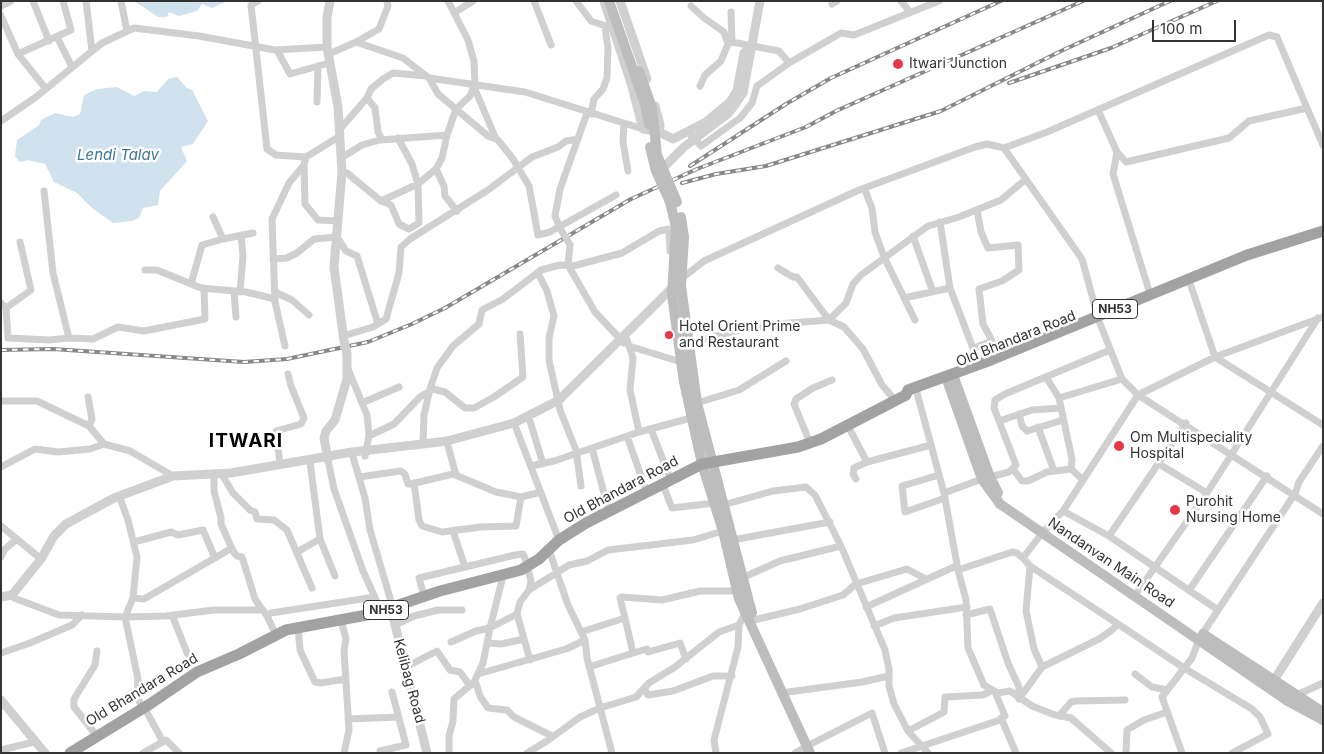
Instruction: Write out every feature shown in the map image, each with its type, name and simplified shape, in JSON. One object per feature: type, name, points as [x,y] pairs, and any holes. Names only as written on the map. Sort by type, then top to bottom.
[{"type":"highway","name":"NH53","points":[[950,378],[979,364],[1099,318],[1150,294],[1203,277],[1262,250],[1323,231]]},
{"type":"highway","name":"Old Bhandara Road","points":[[913,392],[950,378],[983,370],[1099,318],[1191,286],[1203,277],[1323,239]]},
{"type":"highway","name":"NH53","points":[[895,400],[913,392]]},
{"type":"highway","name":"Old Bhandara Road","points":[[70,753],[197,672],[276,635],[298,626],[341,620],[388,609],[424,596],[461,585],[503,576],[527,567],[559,540],[609,512],[707,464],[810,443],[848,426],[895,400]]},
{"type":"main road","points":[[609,1],[645,104],[649,124],[650,147],[660,171],[677,202],[683,229],[677,280],[681,362],[691,418],[732,540],[742,578],[747,611],[754,620],[788,692],[811,749]]},
{"type":"main road","points":[[616,1],[652,108],[660,171]]},
{"type":"main road","points":[[677,280],[707,464]]},
{"type":"main road","points":[[950,378],[986,478],[998,492],[1043,531],[1138,592],[1323,720]]},
{"type":"main road","points":[[719,504],[723,531],[737,591],[811,749]]},
{"type":"main road","name":"Nandanvan Main Road","points":[[1043,531],[1201,637]]},
{"type":"main road","points":[[1272,684],[1297,695],[1323,712]]},
{"type":"street","points":[[1,6],[11,1]]},
{"type":"street","points":[[33,1],[49,41]]},
{"type":"street","points":[[18,54],[71,30],[62,1]]},
{"type":"street","points":[[86,1],[92,51]]},
{"type":"street","points":[[121,1],[127,31]]},
{"type":"street","points":[[258,1],[251,5],[267,149],[276,155],[306,156],[340,132],[367,98],[371,89],[393,73],[525,92],[624,124],[659,132],[673,139],[706,122],[730,102],[737,91],[744,53],[752,49]]},
{"type":"street","points":[[330,1],[327,17],[328,55],[340,132],[342,172],[334,267],[347,354],[347,379],[335,420],[326,431],[324,438],[334,489],[363,571],[375,597],[388,609]]},
{"type":"street","points":[[278,50],[290,74],[318,66],[328,55],[379,29],[388,6],[387,1]]},
{"type":"street","points":[[448,1],[468,40],[474,61],[475,86],[496,140],[513,159],[529,186],[538,235],[560,228],[616,195]]},
{"type":"street","points":[[454,13],[473,1]]},
{"type":"street","points":[[534,1],[551,45]]},
{"type":"street","points":[[576,1],[591,21],[609,27]]},
{"type":"street","points":[[604,1],[609,27],[631,83],[642,129]]},
{"type":"street","points":[[620,1],[653,99],[660,125],[659,132]]},
{"type":"street","points":[[660,171],[684,147],[729,113],[738,103],[743,93],[760,1]]},
{"type":"street","points":[[901,1],[910,12]]},
{"type":"street","points":[[688,132],[701,146],[740,118],[752,103],[757,86],[789,63],[841,33],[854,35],[939,1]]},
{"type":"street","points":[[691,6],[697,13],[724,32],[730,43],[752,49],[779,51],[789,63]]},
{"type":"street","points":[[700,86],[705,75],[721,61],[730,43],[730,12]]},
{"type":"street","points":[[1,16],[18,54],[46,89]]},
{"type":"street","points":[[609,27],[607,78],[603,89],[594,99],[578,139],[560,189],[555,216],[570,245],[568,265],[595,312],[625,341],[633,358],[630,390],[639,432]]},
{"type":"street","points":[[1,122],[46,89],[102,43],[134,28],[170,31],[278,50],[328,55]]},
{"type":"street","points":[[1,601],[13,597],[58,539],[69,528],[120,499],[174,479],[220,476],[327,458],[447,443],[515,426],[559,403],[625,341],[677,280],[704,261],[864,188],[976,147],[987,144],[1004,148],[1098,110],[1269,35],[1277,37],[1323,145]]},
{"type":"street","points":[[57,37],[72,67]]},
{"type":"street","points":[[356,42],[404,58],[428,77],[438,94],[488,136],[496,140]]},
{"type":"street","points":[[317,102],[318,66]]},
{"type":"street","points":[[381,201],[418,184],[436,169],[442,158],[447,135],[456,109],[470,96],[475,86]]},
{"type":"street","points":[[367,98],[375,108],[378,132],[382,140]]},
{"type":"street","points":[[1098,110],[1116,152],[1126,162],[1228,138],[1248,121],[1307,108]]},
{"type":"street","points":[[624,124],[622,142],[628,171]]},
{"type":"street","points":[[341,158],[362,145],[382,140],[447,135]]},
{"type":"street","points":[[342,172],[346,173],[381,201],[391,205],[399,224],[410,229],[418,223],[418,184],[412,164],[398,138]]},
{"type":"street","points":[[344,338],[386,319],[399,272],[400,247],[518,170],[532,157],[558,147],[566,141],[578,139]]},
{"type":"street","points":[[1004,148],[1082,259],[1099,318],[1122,379],[1138,395],[1295,494],[1323,514]]},
{"type":"street","points":[[1116,152],[1113,174],[1150,294]]},
{"type":"street","points":[[306,156],[304,165],[305,204],[318,220],[338,221]]},
{"type":"street","points":[[285,346],[275,296],[272,219],[289,183],[304,165]]},
{"type":"street","points":[[436,169],[444,186],[445,196],[457,211]]},
{"type":"street","points":[[688,348],[701,340],[735,330],[765,325],[829,320],[846,303],[853,284],[860,275],[913,236],[928,226],[1001,200],[1026,179]]},
{"type":"street","points":[[864,188],[872,208],[875,232],[884,257],[915,320]]},
{"type":"street","points":[[44,192],[53,272],[69,338]]},
{"type":"street","points":[[974,348],[992,341],[983,324],[979,289],[1002,281],[1019,270],[1018,245],[988,248],[981,232],[977,210]]},
{"type":"street","points":[[213,217],[224,239]]},
{"type":"street","points":[[940,222],[950,288],[979,364]]},
{"type":"street","points":[[424,444],[424,415],[437,368],[453,346],[479,324],[482,310],[503,299],[538,273],[560,265],[573,266],[622,253],[659,231],[669,229],[669,264],[677,280]]},
{"type":"street","points":[[191,284],[202,245],[210,241],[253,233]]},
{"type":"street","points":[[236,317],[237,292],[243,256],[241,235]]},
{"type":"street","points":[[913,236],[933,292]]},
{"type":"street","points":[[273,259],[287,258],[297,253],[314,239],[337,237]]},
{"type":"street","points":[[337,237],[346,250],[357,256],[378,324]]},
{"type":"street","points":[[20,242],[31,290],[3,306],[8,338],[41,340],[93,339],[118,327],[144,331],[205,319],[204,288]]},
{"type":"street","points":[[778,268],[793,277],[797,277],[829,320],[844,327],[862,349],[882,385],[895,400]]},
{"type":"street","points":[[145,270],[158,270],[204,288],[275,296],[292,300],[309,316]]},
{"type":"street","points":[[538,273],[547,291],[554,316],[549,338],[549,360],[559,403],[577,454],[581,486]]},
{"type":"street","points":[[1191,286],[1215,357],[1323,425]]},
{"type":"street","points":[[904,298],[950,288]]},
{"type":"street","points":[[1023,558],[1043,531],[1063,511],[1138,395],[1215,357],[1321,318]]},
{"type":"street","points":[[1138,592],[1154,566],[1207,493],[1321,318]]},
{"type":"street","points":[[369,436],[394,424],[420,397],[432,389],[445,392],[465,408],[474,408],[494,398],[523,377],[520,334]]},
{"type":"street","points":[[625,341],[681,362]]},
{"type":"street","points":[[939,475],[902,486],[905,512],[986,478],[1013,470],[1016,465],[994,408],[995,400],[1046,376],[1110,350]]},
{"type":"street","points":[[697,403],[739,390],[786,361]]},
{"type":"street","points":[[347,367],[367,415],[369,436],[365,454]]},
{"type":"street","points":[[280,466],[276,431],[301,424],[304,418],[288,374]]},
{"type":"street","points":[[1046,376],[1059,398],[1072,459],[1071,469]]},
{"type":"street","points":[[1059,398],[1122,379]]},
{"type":"street","points":[[810,443],[794,404],[796,399],[813,388],[832,380]]},
{"type":"street","points":[[362,403],[399,387]]},
{"type":"street","points":[[900,753],[920,745],[967,732],[1005,716],[993,692],[980,679],[968,648],[966,611],[944,495],[931,445],[913,392]]},
{"type":"street","points":[[88,397],[92,419],[89,426]]},
{"type":"street","points":[[1,401],[38,402],[89,426],[104,444]]},
{"type":"street","points":[[999,420],[1032,410],[1061,408]]},
{"type":"street","points":[[1019,414],[1024,429],[1027,430],[1063,420]]},
{"type":"street","points":[[531,466],[577,454],[639,432],[691,418]]},
{"type":"street","points":[[530,419],[543,464]]},
{"type":"street","points":[[1109,536],[1186,424]]},
{"type":"street","points":[[515,426],[559,540]]},
{"type":"street","points":[[848,426],[867,462]]},
{"type":"street","points":[[1038,427],[1054,471]]},
{"type":"street","points":[[651,429],[667,483],[672,508],[719,504],[773,491],[806,487],[815,495],[842,546],[856,584],[885,650],[889,686],[894,704],[908,731],[928,753]]},
{"type":"street","points":[[627,436],[647,493]]},
{"type":"street","points":[[365,454],[424,444],[447,443]]},
{"type":"street","points":[[447,443],[456,475]]},
{"type":"street","points":[[1,467],[35,449],[71,451],[90,449],[104,444],[130,451],[174,479]]},
{"type":"street","points":[[856,479],[853,474],[854,468],[867,462],[931,445]]},
{"type":"street","points":[[1295,494],[1299,482],[1323,446]]},
{"type":"street","points":[[592,448],[609,512]]},
{"type":"street","points":[[1182,753],[1162,697],[1192,658],[1201,637],[1218,610],[1323,454]]},
{"type":"street","points":[[353,455],[388,609]]},
{"type":"street","points":[[309,461],[320,539],[335,576]]},
{"type":"street","points":[[1158,464],[1207,493]]},
{"type":"street","points":[[1013,470],[1018,478],[1028,481],[1041,474],[1071,469],[1082,479]]},
{"type":"street","points":[[359,477],[400,471],[405,474],[408,484],[456,475],[496,492],[522,497],[541,492]]},
{"type":"street","points":[[220,476],[214,491],[221,524],[237,556],[242,557],[251,590],[276,635]]},
{"type":"street","points":[[220,476],[250,510],[255,512],[257,519],[269,519],[279,523],[287,530],[312,588]]},
{"type":"street","points":[[1190,589],[1267,476]]},
{"type":"street","points":[[414,483],[419,520],[422,526],[442,532],[481,527],[516,526],[522,497]]},
{"type":"street","points":[[120,499],[137,557],[133,598],[125,617],[138,679],[137,697],[163,742]]},
{"type":"street","points":[[1063,511],[1109,536],[1190,589],[1218,610]]},
{"type":"street","points":[[732,540],[830,522]]},
{"type":"street","points":[[1,526],[42,560]]},
{"type":"street","points":[[134,542],[171,532],[178,535],[203,530],[214,558]]},
{"type":"street","points":[[530,660],[517,614],[520,602],[529,590],[569,565],[587,561],[608,550],[693,540],[723,531]]},
{"type":"street","points":[[453,532],[465,567]]},
{"type":"street","points":[[1,557],[5,550],[17,539]]},
{"type":"street","points":[[297,552],[320,539]]},
{"type":"street","points":[[742,578],[780,561],[842,546]]},
{"type":"street","points":[[133,598],[144,600],[232,548]]},
{"type":"street","points":[[549,550],[558,571],[568,605],[585,640],[589,667],[612,753]]},
{"type":"street","points":[[866,606],[926,579],[957,568],[1012,552],[1018,553],[1030,566],[1184,668],[1252,709],[1260,717],[1268,734],[1232,753]]},
{"type":"street","points":[[424,596],[419,578],[523,554],[531,581],[529,590]]},
{"type":"street","points":[[1030,566],[1026,612],[1034,649],[1042,666]]},
{"type":"street","points":[[754,620],[800,609],[843,595],[856,584],[907,568],[926,579]]},
{"type":"street","points":[[449,753],[449,736],[453,721],[454,699],[470,686],[477,677],[483,663],[503,576]]},
{"type":"street","points":[[633,653],[620,598],[662,600],[700,591],[737,591]]},
{"type":"street","points":[[1,597],[13,597],[59,615],[125,617],[172,615],[214,610],[261,610]]},
{"type":"street","points":[[267,616],[280,611],[375,597]]},
{"type":"street","points":[[1272,684],[1323,603]]},
{"type":"street","name":"Kelibag Road","points":[[388,609],[406,667],[427,753]]},
{"type":"street","points":[[874,626],[894,618],[990,609],[1008,663],[1019,687],[1019,698]]},
{"type":"street","points":[[394,625],[438,610],[462,610]]},
{"type":"street","points":[[716,753],[714,740],[732,676],[738,647],[739,625],[747,611]]},
{"type":"street","points":[[450,642],[476,631],[490,628],[517,614]]},
{"type":"street","points":[[1,653],[30,643],[72,624],[82,615]]},
{"type":"street","points":[[172,615],[188,655]]},
{"type":"street","points":[[581,632],[625,618]]},
{"type":"street","points":[[341,620],[346,639],[345,679],[349,730],[344,753]]},
{"type":"street","points":[[1019,698],[1042,666],[1099,639],[1118,624]]},
{"type":"street","points":[[526,753],[580,717],[600,708],[636,697],[644,688],[686,659],[719,632],[739,625]]},
{"type":"street","points":[[298,626],[300,650],[315,682],[321,683],[345,679]]},
{"type":"street","points":[[487,643],[501,644],[524,639]]},
{"type":"street","points":[[477,677],[566,649],[585,640]]},
{"type":"street","points":[[589,667],[647,649],[648,652],[680,643],[686,659]]},
{"type":"street","points":[[96,735],[74,707],[74,699],[95,665],[97,651]]},
{"type":"street","points":[[406,667],[437,651],[450,670],[460,672],[470,686]]},
{"type":"street","points":[[1135,674],[1152,687],[1167,690]]},
{"type":"street","points":[[644,688],[648,695],[674,692],[713,676],[732,676]]},
{"type":"street","points":[[788,692],[862,682],[889,676]]},
{"type":"street","points":[[477,677],[480,696],[488,708],[507,710],[514,717],[552,736]]},
{"type":"street","points":[[1297,695],[1323,684]]},
{"type":"street","points":[[908,731],[944,712],[945,697],[983,695],[993,692],[1010,691],[1019,698],[1059,716],[1076,721],[1107,752]]},
{"type":"street","points":[[380,753],[380,751],[406,746],[392,692]]},
{"type":"street","points":[[1,700],[45,753]]},
{"type":"street","points":[[1059,716],[1072,702],[1076,701],[1125,700]]},
{"type":"street","points":[[1126,753],[1127,730],[1144,720],[1168,712]]},
{"type":"street","points":[[795,753],[811,749],[872,713],[885,753]]},
{"type":"street","points":[[348,719],[398,717]]},
{"type":"street","points":[[1001,718],[1016,753]]},
{"type":"street","points":[[143,753],[166,740],[179,753]]},
{"type":"street","points":[[1,750],[34,742]]},
{"type":"water","points":[[134,1],[227,1],[212,8],[202,4],[197,11],[179,16],[169,12],[167,17],[158,17]]},
{"type":"water","name":"Lendi Talav","points":[[177,77],[187,88],[192,90],[208,121],[193,144],[181,147],[187,161],[160,191],[158,205],[143,208],[139,218],[132,221],[113,223],[92,208],[77,193],[54,182],[45,164],[28,160],[20,162],[15,156],[17,140],[39,125],[41,120],[55,113],[73,117],[80,114],[84,95],[97,89],[117,87],[134,96],[144,91],[157,92],[168,79]]},
{"type":"railway","points":[[690,166],[786,104],[831,78],[1001,1]]},
{"type":"railway","points":[[1,350],[53,349],[244,362],[287,359],[368,342],[445,308],[631,199],[697,169],[806,127],[836,111],[1083,1]]},
{"type":"railway","points":[[682,183],[716,174],[766,166],[941,111],[1061,51],[1170,1]]},
{"type":"railway","points":[[1009,83],[1111,48],[1217,1]]},
{"type":"place","name":"Itwari Junction","points":[[898,64]]},
{"type":"place","name":"Hotel Orient Prime and Restaurant","points":[[669,335]]},
{"type":"place","name":"Om Multispeciality Hospital","points":[[1119,446]]},
{"type":"place","name":"Purohit Nursing Home","points":[[1175,510]]},
{"type":"district","name":"ITWARI","points":[[246,441]]}]
